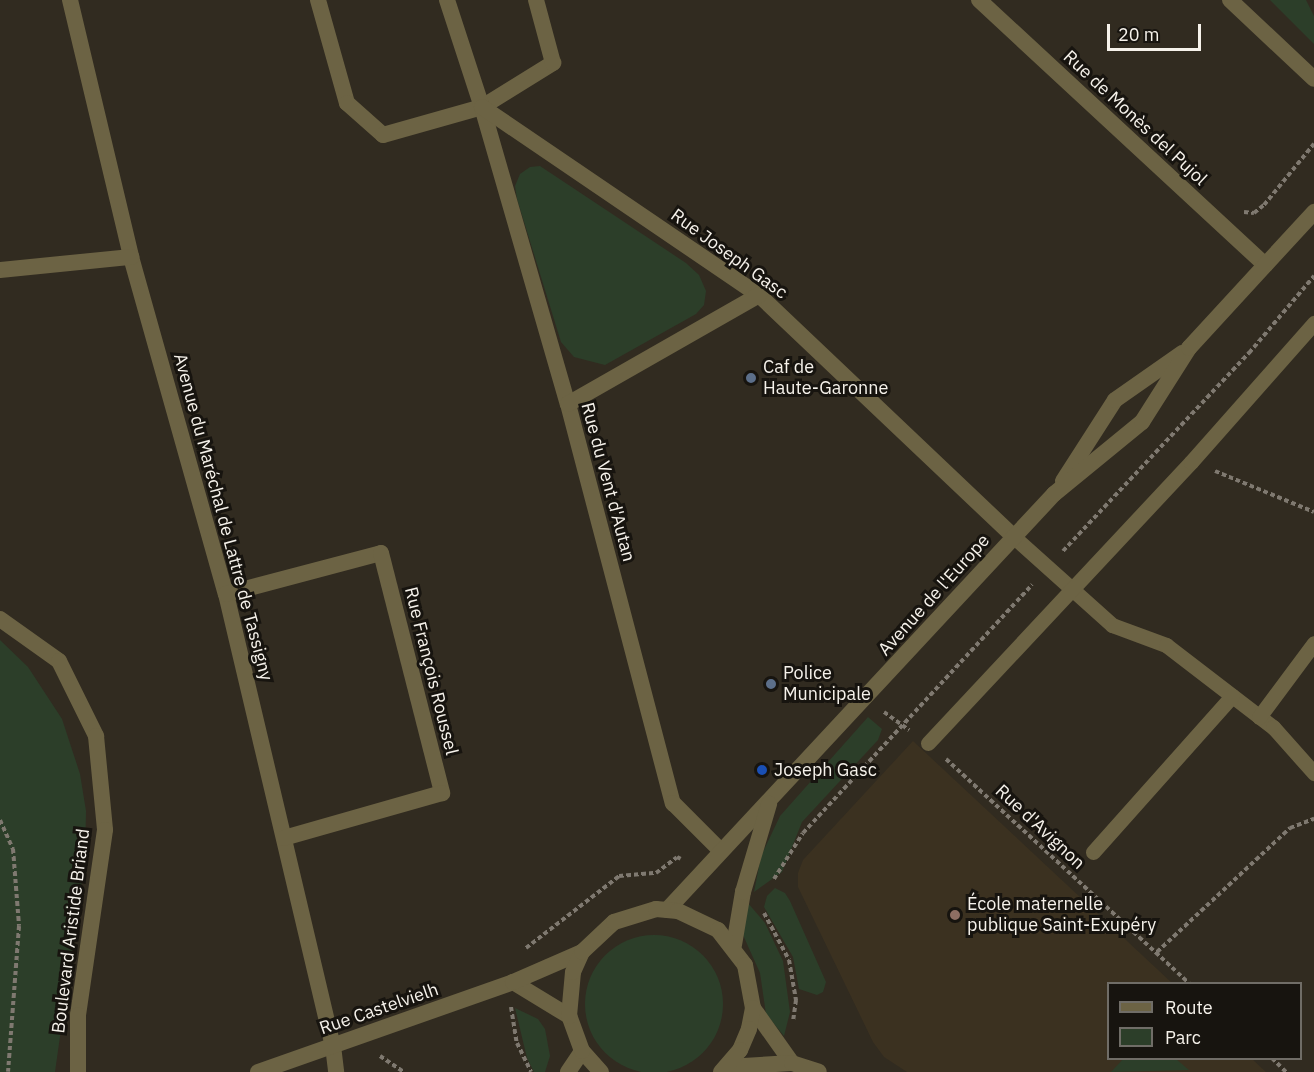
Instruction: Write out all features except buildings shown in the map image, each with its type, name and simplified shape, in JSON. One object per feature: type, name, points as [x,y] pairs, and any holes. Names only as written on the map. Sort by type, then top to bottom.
[{"type":"street","name":"Avenue du Maréchal de Lattre de Tassigny","points":[[70,0],[131,257],[226,594],[333,1046],[336,1072]]},
{"type":"street","points":[[318,0],[347,103],[383,135],[482,107],[553,63],[536,0]]},
{"type":"street","points":[[447,0],[482,107]]},
{"type":"street","name":"Rue de Monès del Pujol","points":[[979,0],[1265,266]]},
{"type":"street","points":[[1230,0],[1314,79]]},
{"type":"street","name":"Rue Joseph Gasc","points":[[482,107],[759,295],[1014,537]]},
{"type":"street","name":"Rue du Vent d'Autan","points":[[482,107],[568,404],[673,803],[722,851]]},
{"type":"street","name":"Avenue de l'Europe","points":[[667,910],[1054,494],[1142,422],[1189,348],[1314,212]]},
{"type":"street","points":[[0,270],[131,257]]},
{"type":"street","points":[[568,404],[759,295]]},
{"type":"street","name":"Avenue de l'Europe","points":[[1054,494],[1115,400],[1189,348]]},
{"type":"street","name":"Rue François Roussel","points":[[226,594],[381,554],[442,794],[284,838]]},
{"type":"street","name":"Boulevard Aristide Briand","points":[[0,619],[59,661],[96,736],[105,830],[78,1015],[78,1072]]},
{"type":"street","name":"Avenue de l'Europe","points":[[734,945],[743,892],[770,801]]},
{"type":"street","points":[[600,1072],[582,1052],[569,1016],[571,983],[582,952],[614,922],[634,913],[667,910],[699,918],[734,945],[745,965],[753,1008],[792,1062]]},
{"type":"street","name":"Rue Castelvielh","points":[[258,1072],[513,982],[582,952]]},
{"type":"street","points":[[513,982],[569,1016]]},
{"type":"street","points":[[724,1070],[741,1050],[753,1008]]},
{"type":"street","points":[[568,1072],[582,1052]]},
{"type":"street","points":[[724,1070],[792,1062],[819,1072]]},
{"type":"lane","points":[[928,743],[1073,588],[1314,323]]},
{"type":"lane","points":[[1014,537],[1112,625],[1166,645],[1259,717],[1314,774]]},
{"type":"lane","points":[[1259,717],[1314,643]]},
{"type":"lane","points":[[1093,852],[1232,696]]},
{"type":"path","points":[[1223,226],[1234,212],[1254,213],[1264,205],[1314,144]]},
{"type":"path","name":"Rue d'Avignon","points":[[865,699],[928,743],[1188,982]]},
{"type":"path","points":[[1156,952],[1290,828],[1314,819]]},
{"type":"path","points":[[0,820],[13,849],[19,926],[8,1072]]},
{"type":"path","points":[[743,892],[758,905],[789,960],[796,1000],[792,1062]]},
{"type":"path","points":[[1273,1060],[1286,1072]]},
{"type":"shaded area","name":"École maternelle publique Saint-Exupéry","points":[[913,741],[1171,982],[1107,982],[1107,1060],[1253,1060],[1266,1072],[907,1072],[884,1057],[873,1042],[798,887],[798,873],[803,860]]},
{"type":"green space","points":[[1270,0],[1306,0],[1314,16],[1314,44]]},
{"type":"green space","points":[[540,166],[686,263],[699,275],[706,291],[704,305],[696,314],[605,365],[574,357],[561,342],[517,199],[515,186],[520,174],[530,167]]},
{"type":"green space","points":[[0,640],[28,667],[62,719],[80,774],[86,811],[85,859],[55,1072],[0,1072]]},
{"type":"green space","points":[[868,717],[882,729],[878,740],[802,822],[782,872],[754,892],[761,856],[780,816]]},
{"type":"green space","points":[[775,888],[785,893],[790,901],[826,982],[823,992],[817,995],[799,989],[793,957],[764,907],[767,896]]},
{"type":"green space","points":[[748,903],[765,923],[783,961],[790,1012],[784,1036],[766,1014],[760,973],[743,935]]},
{"type":"green space","points":[[654,935],[680,940],[703,955],[718,978],[723,1004],[718,1030],[703,1053],[680,1068],[654,1073],[628,1068],[605,1053],[590,1030],[585,1004],[590,978],[605,955],[628,940]]},
{"type":"green space","points":[[515,1008],[538,1019],[545,1029],[550,1056],[545,1072],[534,1072],[527,1058]]},
{"type":"green space","points":[[1122,1060],[1177,1060],[1189,1070],[1111,1072]]},
{"type":"place","name":"Caf de Haute-Garonne","points":[[751,378]]},
{"type":"place","name":"Police Municipale","points":[[771,684]]},
{"type":"place","name":"Joseph Gasc","points":[[762,770]]},
{"type":"place","name":"École maternelle publique Saint-Exupéry","points":[[955,915]]}]
